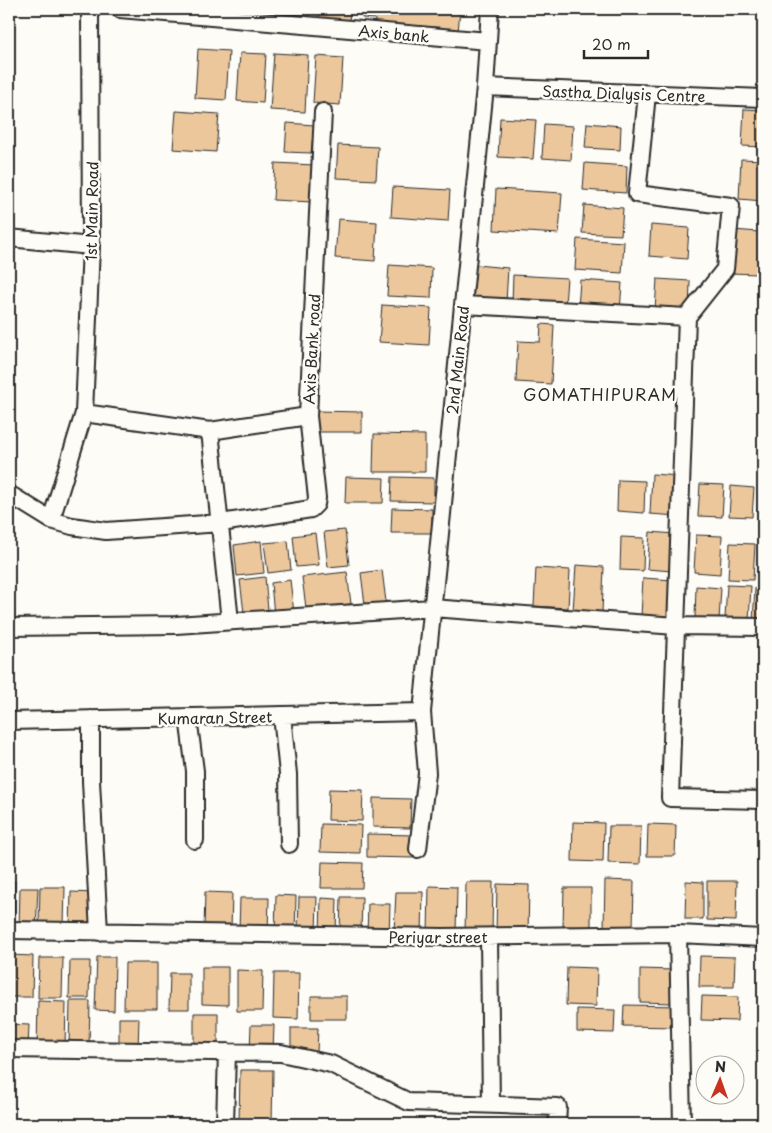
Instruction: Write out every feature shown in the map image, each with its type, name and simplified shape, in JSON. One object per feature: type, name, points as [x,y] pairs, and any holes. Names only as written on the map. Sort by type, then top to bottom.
[{"type":"street","name":"1st Main Road","points":[[51,520],[84,413],[91,246],[90,9]]},
{"type":"street","name":"Axis bank","points":[[120,9],[488,42]]},
{"type":"street","name":"2nd Main Road","points":[[418,850],[427,773],[422,712],[485,87],[490,9]]},
{"type":"street","name":"Sastha Dialysis Centre","points":[[485,87],[763,98]]},
{"type":"street","points":[[647,94],[637,194],[731,206],[725,268],[687,317],[670,798],[763,800]]},
{"type":"street","name":"Axis Bank road","points":[[84,413],[210,431],[308,416],[323,112]]},
{"type":"street","points":[[9,238],[91,246]]},
{"type":"street","points":[[463,305],[687,317]]},
{"type":"street","points":[[9,494],[51,520],[72,526],[106,531],[221,523],[311,509],[316,504],[317,498],[308,416]]},
{"type":"street","points":[[210,431],[230,621]]},
{"type":"street","points":[[9,627],[176,625],[432,608],[676,626],[763,627]]},
{"type":"street","name":"Kumaran Street","points":[[9,722],[422,712]]},
{"type":"street","points":[[282,715],[288,774],[289,844]]},
{"type":"street","points":[[188,717],[195,771],[195,840]]},
{"type":"street","points":[[90,720],[91,781],[100,932]]},
{"type":"street","name":"Periyar street","points":[[9,930],[488,937],[678,934],[763,938]]},
{"type":"street","points":[[678,934],[682,1124]]},
{"type":"street","points":[[488,937],[491,1104]]},
{"type":"street","points":[[9,1049],[281,1053],[331,1064],[409,1102],[558,1106],[557,1124]]},
{"type":"street","points":[[224,1124],[227,1052]]},
{"type":"building","points":[[282,9],[309,9],[309,22],[281,21]]},
{"type":"building","points":[[319,9],[350,9],[349,23],[319,21]]},
{"type":"building","points":[[363,9],[460,9],[458,33],[374,28],[375,19],[362,18]]},
{"type":"building","points":[[198,49],[229,51],[226,100],[195,98]]},
{"type":"building","points":[[240,53],[266,54],[263,103],[237,101]]},
{"type":"building","points":[[274,53],[308,55],[305,112],[270,110]]},
{"type":"building","points":[[316,56],[343,58],[340,105],[313,103]]},
{"type":"building","points":[[744,109],[763,110],[763,147],[742,146]]},
{"type":"building","points":[[176,111],[219,114],[216,152],[173,149]]},
{"type":"building","points":[[500,118],[536,120],[533,159],[498,157]]},
{"type":"building","points":[[287,123],[314,125],[311,153],[285,152]]},
{"type":"building","points":[[587,123],[621,126],[620,150],[585,148]]},
{"type":"building","points":[[544,124],[573,126],[571,160],[542,158]]},
{"type":"building","points":[[338,145],[378,147],[376,180],[336,178]]},
{"type":"building","points":[[741,159],[763,160],[763,201],[739,199]]},
{"type":"building","points":[[275,163],[314,165],[312,202],[273,200]]},
{"type":"building","points":[[585,163],[627,166],[626,193],[583,190]]},
{"type":"building","points":[[393,187],[450,190],[448,221],[391,217]]},
{"type":"building","points":[[496,189],[562,193],[559,234],[494,230]]},
{"type":"building","points":[[584,205],[623,208],[621,235],[582,233]]},
{"type":"building","points":[[338,219],[377,222],[375,261],[335,258]]},
{"type":"building","points":[[651,225],[689,228],[687,259],[649,256]]},
{"type":"building","points":[[733,230],[759,232],[757,274],[730,273]]},
{"type":"building","points":[[577,239],[624,242],[622,273],[575,270]]},
{"type":"building","points":[[389,265],[432,268],[431,298],[387,296]]},
{"type":"building","points":[[476,265],[508,268],[506,302],[473,300]]},
{"type":"building","points":[[513,275],[567,278],[565,305],[512,302]]},
{"type":"building","points":[[657,279],[690,281],[689,312],[655,310]]},
{"type":"building","points":[[580,280],[622,283],[620,312],[578,309]]},
{"type":"building","points":[[382,305],[431,308],[429,345],[379,342]]},
{"type":"building","points":[[541,324],[554,325],[551,384],[516,382],[518,341],[540,342]]},
{"type":"building","points":[[316,411],[362,412],[362,432],[316,432]]},
{"type":"building","points":[[374,434],[425,435],[425,472],[373,472]]},
{"type":"building","points":[[652,474],[679,476],[677,516],[650,514]]},
{"type":"building","points":[[760,474],[763,474],[763,523],[757,523]]},
{"type":"building","points":[[346,477],[384,478],[383,503],[345,503]]},
{"type":"building","points":[[392,477],[434,478],[434,502],[391,501]]},
{"type":"building","points":[[618,480],[645,481],[644,513],[617,511]]},
{"type":"building","points":[[700,484],[724,485],[722,517],[698,516]]},
{"type":"building","points":[[731,486],[754,488],[752,517],[729,516]]},
{"type":"building","points":[[392,508],[432,509],[432,533],[391,533]]},
{"type":"building","points":[[345,530],[349,565],[328,567],[324,532]]},
{"type":"building","points":[[650,532],[675,534],[672,571],[647,569]]},
{"type":"building","points":[[315,533],[319,565],[296,567],[293,536]]},
{"type":"building","points":[[760,534],[763,534],[763,584],[757,583]]},
{"type":"building","points":[[696,535],[722,536],[720,574],[694,572]]},
{"type":"building","points":[[621,537],[644,538],[643,571],[620,570]]},
{"type":"building","points":[[261,541],[264,573],[237,576],[234,545]]},
{"type":"building","points":[[288,541],[291,570],[268,573],[264,543]]},
{"type":"building","points":[[730,543],[755,544],[753,580],[728,579]]},
{"type":"building","points":[[576,565],[604,567],[602,612],[573,611]]},
{"type":"building","points":[[536,568],[570,570],[568,608],[534,606]]},
{"type":"building","points":[[382,570],[386,602],[365,605],[361,573]]},
{"type":"building","points":[[347,572],[351,604],[306,608],[302,577]]},
{"type":"building","points":[[265,577],[268,610],[244,613],[240,580]]},
{"type":"building","points":[[643,578],[673,580],[670,619],[641,617]]},
{"type":"building","points":[[290,580],[294,613],[274,615],[271,583]]},
{"type":"building","points":[[727,585],[751,586],[749,620],[725,618]]},
{"type":"building","points":[[696,586],[721,588],[719,620],[695,619]]},
{"type":"building","points":[[755,588],[763,588],[763,621],[753,621]]},
{"type":"building","points":[[329,789],[363,790],[362,821],[328,820]]},
{"type":"building","points":[[373,798],[411,799],[410,828],[373,827]]},
{"type":"building","points":[[573,822],[604,823],[603,862],[572,861]]},
{"type":"building","points":[[321,824],[361,825],[360,853],[320,852]]},
{"type":"building","points":[[648,824],[676,825],[675,856],[647,856]]},
{"type":"building","points":[[609,826],[641,826],[640,864],[608,863]]},
{"type":"building","points":[[367,834],[415,835],[414,858],[367,857]]},
{"type":"building","points":[[322,862],[363,863],[362,888],[321,888]]},
{"type":"building","points":[[605,880],[634,881],[633,929],[604,928]]},
{"type":"building","points":[[9,881],[15,881],[14,926],[9,926]]},
{"type":"building","points":[[686,881],[703,882],[703,919],[685,919]]},
{"type":"building","points":[[707,881],[737,881],[736,921],[707,920]]},
{"type":"building","points":[[466,882],[493,882],[492,933],[465,933]]},
{"type":"building","points":[[497,884],[529,885],[528,935],[496,934]]},
{"type":"building","points":[[429,886],[457,887],[456,933],[428,933]]},
{"type":"building","points":[[40,887],[65,887],[64,926],[39,926]]},
{"type":"building","points":[[20,888],[38,888],[36,930],[19,930]]},
{"type":"building","points":[[564,888],[591,888],[591,927],[563,926]]},
{"type":"building","points":[[71,892],[94,893],[93,928],[70,928]]},
{"type":"building","points":[[205,892],[232,893],[231,930],[204,930]]},
{"type":"building","points":[[396,892],[423,892],[422,934],[394,933]]},
{"type":"building","points":[[276,895],[296,896],[295,933],[275,932]]},
{"type":"building","points":[[299,897],[317,897],[316,933],[298,932]]},
{"type":"building","points":[[341,897],[362,897],[361,933],[340,933]]},
{"type":"building","points":[[240,898],[269,898],[268,931],[239,931]]},
{"type":"building","points":[[321,898],[337,899],[336,933],[320,933]]},
{"type":"building","points":[[368,904],[390,904],[389,936],[367,935]]},
{"type":"building","points":[[9,955],[33,956],[32,997],[9,997]]},
{"type":"building","points":[[700,956],[735,957],[734,987],[699,987]]},
{"type":"building","points":[[97,957],[115,957],[114,1011],[95,1010]]},
{"type":"building","points":[[39,958],[63,958],[62,998],[38,998]]},
{"type":"building","points":[[70,961],[90,961],[89,998],[69,998]]},
{"type":"building","points":[[125,963],[157,963],[157,1009],[124,1009]]},
{"type":"building","points":[[202,967],[228,967],[228,1005],[202,1004]]},
{"type":"building","points":[[567,967],[597,968],[596,1006],[566,1005]]},
{"type":"building","points":[[640,969],[673,970],[672,1003],[640,1002]]},
{"type":"building","points":[[237,970],[263,971],[262,1011],[237,1011]]},
{"type":"building","points":[[170,973],[189,973],[189,1009],[169,1009]]},
{"type":"building","points":[[274,973],[299,973],[298,1019],[273,1018]]},
{"type":"building","points":[[311,996],[347,996],[347,1019],[311,1019]]},
{"type":"building","points":[[702,996],[738,997],[737,1021],[701,1020]]},
{"type":"building","points":[[38,1001],[66,1002],[65,1048],[37,1048]]},
{"type":"building","points":[[70,1001],[90,1001],[89,1048],[69,1048]]},
{"type":"building","points":[[624,1005],[678,1006],[677,1027],[623,1026]]},
{"type":"building","points":[[577,1009],[615,1010],[614,1033],[577,1032]]},
{"type":"building","points":[[194,1013],[218,1013],[218,1048],[194,1047]]},
{"type":"building","points":[[119,1018],[139,1018],[138,1049],[119,1049]]},
{"type":"building","points":[[9,1024],[29,1025],[28,1048],[9,1047]]},
{"type":"building","points":[[251,1025],[274,1025],[273,1052],[250,1051]]},
{"type":"building","points":[[291,1028],[318,1028],[317,1053],[291,1053]]},
{"type":"building","points":[[240,1070],[273,1070],[272,1124],[239,1124]]},
{"type":"district","name":"GOMATHIPURAM","points":[[600,394]]}]
